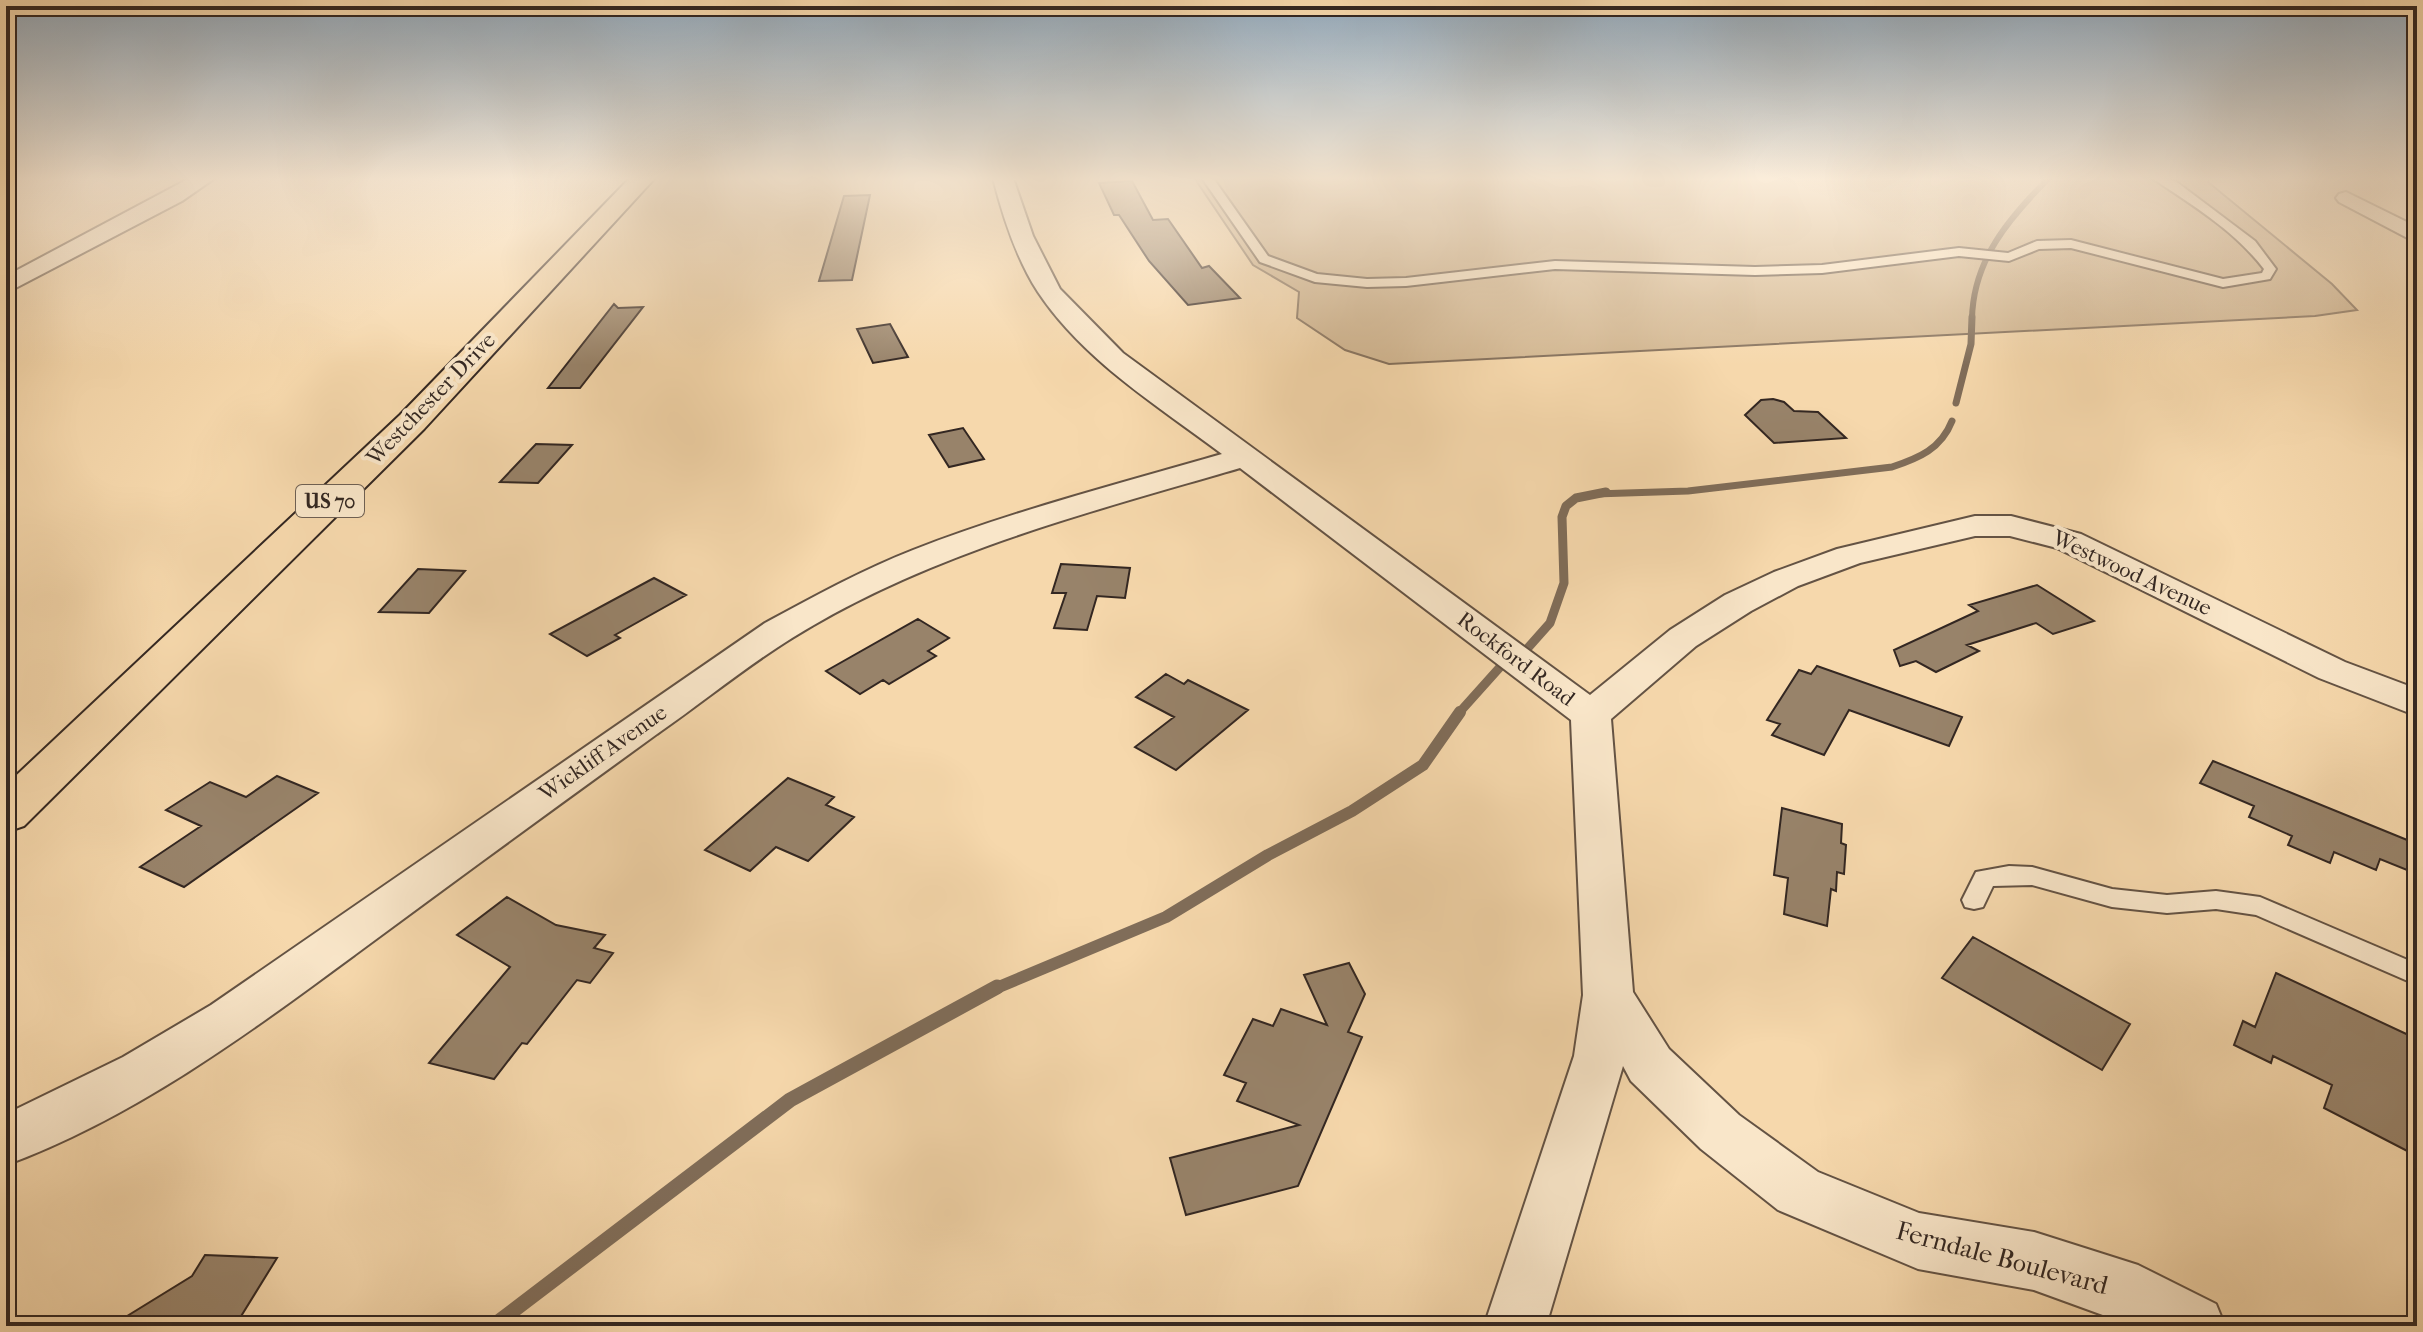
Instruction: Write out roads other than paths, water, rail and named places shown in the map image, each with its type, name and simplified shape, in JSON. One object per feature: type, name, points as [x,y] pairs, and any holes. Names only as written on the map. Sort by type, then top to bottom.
[{"type":"main road","name":"Westchester Drive","points":[[6,814],[412,422],[585,240]]},
{"type":"street","points":[[6,286],[93,240]]},
{"type":"street","name":"Rockford Road","points":[[1027,240],[1049,289],[1077,323],[1114,359],[1591,715],[1608,995],[1600,1056],[1515,1326]]},
{"type":"street","name":"Wickliff Avenue","points":[[6,1140],[142,1073],[229,1020],[519,811],[791,623],[924,558],[1047,515],[1244,457]]},
{"type":"street","name":"Westwood Avenue","points":[[1591,715],[1683,638],[1738,603],[1786,579],[1849,556],[1975,526],[2011,526],[2069,541],[2332,670],[2417,703]]},
{"type":"street","name":"Ferndale Boulevard","points":[[1608,995],[1650,1065],[1720,1132],[1798,1191],[1918,1241],[2034,1261],[2138,1295],[2194,1326]]},
{"type":"lane","points":[[1247,240],[1264,259],[1315,278],[1367,283],[1406,282],[1555,265],[1755,271],[1809,269],[1970,253],[2000,257],[2021,254],[2037,245],[2053,243],[2071,244],[2223,283],[2266,276],[2270,269],[2246,240]]},
{"type":"lane","points":[[1974,900],[1985,878],[2009,875],[2032,876],[2112,898],[2167,904],[2216,900],[2260,906],[2417,975]]},
{"type":"waterway","points":[[1972,319],[1979,278],[1997,240]]},
{"type":"waterway","points":[[1956,403],[1971,344],[1972,317]]},
{"type":"waterway","points":[[1596,494],[1688,491],[1892,467],[1928,451],[1942,439],[1952,421]]},
{"type":"waterway","points":[[1596,494],[1606,492]]},
{"type":"waterway","points":[[1458,714],[1501,666],[1526,650],[1550,623],[1564,583],[1562,517],[1566,506],[1576,498],[1596,494]]},
{"type":"waterway","points":[[994,989],[1166,917],[1268,855],[1352,811],[1423,765],[1460,712]]},
{"type":"waterway","points":[[493,1326],[790,1100],[997,987]]}]
